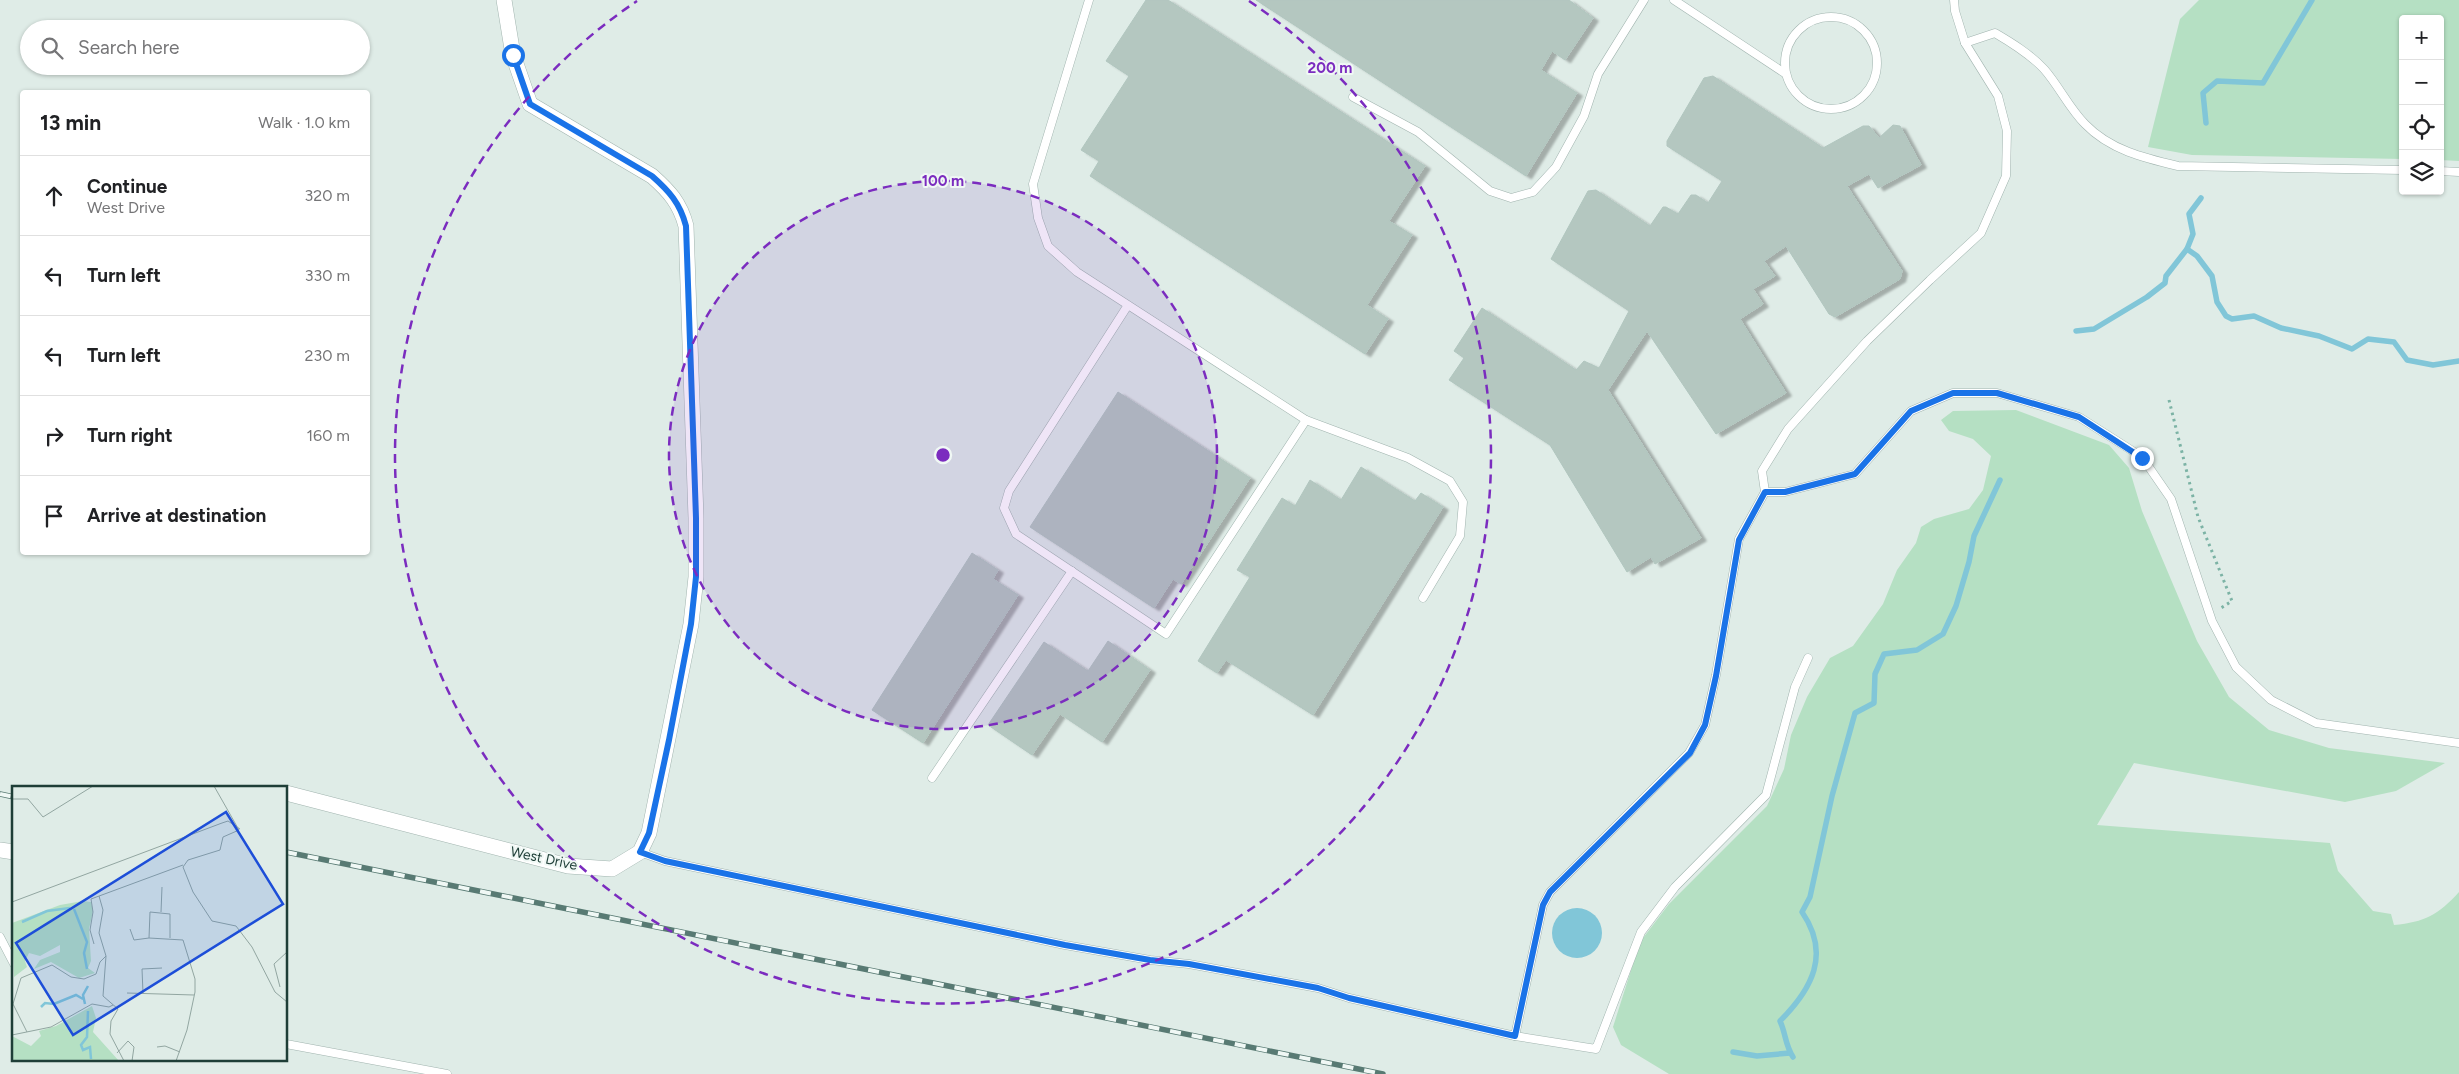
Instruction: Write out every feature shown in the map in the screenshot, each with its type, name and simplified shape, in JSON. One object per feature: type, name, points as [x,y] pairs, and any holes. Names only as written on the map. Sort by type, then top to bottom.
[{"type":"street","points":[[504,0],[513,55],[530,104],[652,176],[669,191],[682,208],[686,226],[696,509],[696,577],[691,624],[669,740],[649,833],[640,852]]},
{"type":"street","name":"West Drive","points":[[288,794],[568,866],[612,869],[640,852]]},
{"type":"lane","points":[[1089,0],[1033,184],[1038,218],[1048,246],[1077,272],[1306,420],[1408,458],[1450,481],[1463,502],[1460,536],[1423,598]]},
{"type":"lane","points":[[1354,97],[1418,132],[1490,190],[1511,198],[1533,192],[1556,167],[1584,116],[1598,74],[1644,0]]},
{"type":"lane","points":[[1674,0],[1786,74],[1790,84],[1805,101],[1826,109],[1842,108],[1857,101],[1872,85],[1877,64],[1876,53],[1869,38],[1858,25],[1837,18],[1815,20],[1797,32],[1790,42],[1786,52],[1786,74]]},
{"type":"lane","points":[[1515,1036],[1543,905],[1550,892],[1690,753],[1705,725],[1716,676],[1739,540],[1765,492],[1762,471],[1788,429],[1867,341],[1981,233],[2006,176],[2007,131],[1998,96],[1965,43],[1955,12],[1954,0]]},
{"type":"lane","points":[[1965,43],[1995,33],[2016,45],[2043,69],[2086,124],[2111,144],[2141,158],[2178,166],[2399,170]]},
{"type":"lane","points":[[2444,171],[2459,172]]},
{"type":"lane","points":[[1128,305],[1008,491],[1004,508],[1016,534],[1166,634],[1306,420]]},
{"type":"lane","points":[[1765,492],[1785,492],[1855,474],[1911,411],[1953,393],[1997,393],[2079,417],[2142,458],[2171,500],[2209,615],[2236,667],[2271,700],[2316,723],[2459,743]]},
{"type":"lane","points":[[932,778],[1072,571]]},
{"type":"lane","points":[[640,852],[665,861],[1065,945],[1150,960],[1189,964],[1318,988],[1349,998],[1515,1036],[1596,1049],[1641,932],[1675,887],[1766,795],[1795,687],[1808,658]]},
{"type":"lane","points":[[0,937],[12,960]]},
{"type":"lane","points":[[288,1044],[447,1074]]},
{"type":"path","points":[[2169,400],[2198,516],[2232,601],[2209,615]]},
{"type":"green space","points":[[2199,0],[2459,0],[2459,161],[2444,160],[2444,15],[2399,15],[2399,159],[2192,155],[2148,147],[2180,19]]},
{"type":"green space","points":[[2016,410],[2109,445],[2129,468],[2142,511],[2197,641],[2229,697],[2269,730],[2329,748],[2445,763],[2396,791],[2345,802],[2134,763],[2097,825],[2330,843],[2338,871],[2373,911],[2391,914],[2394,925],[2414,922],[2430,916],[2459,892],[2459,1074],[1669,1074],[1621,1045],[1613,1027],[1640,942],[1669,904],[1767,806],[1784,769],[1791,735],[1807,697],[1830,658],[1853,646],[1883,604],[1897,570],[1916,543],[1921,527],[1934,519],[1969,509],[1983,490],[1991,456],[1973,439],[1949,431],[1941,420],[1953,411]]},
{"type":"water","points":[[1572,908],[1582,908],[1595,915],[1602,928],[1602,938],[1595,951],[1582,958],[1572,958],[1563,954],[1556,947],[1552,938],[1552,928],[1556,919],[1563,912]]},
{"type":"building","points":[[1146,0],[1168,0],[1425,166],[1389,221],[1412,235],[1367,305],[1388,319],[1365,354],[1090,176],[1099,161],[1081,150],[1129,76],[1106,61]]},
{"type":"building","points":[[1256,0],[1569,0],[1593,18],[1565,60],[1552,51],[1541,70],[1577,93],[1526,176]]},
{"type":"building","points":[[1713,76],[1823,148],[1863,126],[1869,126],[1879,138],[1893,125],[1900,126],[1921,165],[1878,188],[1869,174],[1847,186],[1902,271],[1900,279],[1835,317],[1829,314],[1786,246],[1764,261],[1775,276],[1753,289],[1763,304],[1740,319],[1786,393],[1716,434],[1647,331],[1608,390],[1701,538],[1655,564],[1651,557],[1627,572],[1550,445],[1449,380],[1464,358],[1454,351],[1482,308],[1576,370],[1584,361],[1599,368],[1629,311],[1551,259],[1588,191],[1596,190],[1650,226],[1663,207],[1678,214],[1691,195],[1696,195],[1708,203],[1722,181],[1667,146],[1667,141],[1704,78]]},
{"type":"building","points":[[1118,392],[1250,478],[1181,584],[1173,579],[1154,608],[1030,527]]},
{"type":"building","points":[[1361,467],[1415,501],[1421,493],[1443,507],[1313,715],[1226,660],[1217,673],[1198,661],[1250,577],[1237,570],[1282,498],[1295,506],[1310,480],[1341,500]]},
{"type":"building","points":[[972,553],[998,570],[993,579],[1018,595],[923,743],[872,710]]},
{"type":"building","points":[[1108,641],[1150,670],[1102,742],[1060,714],[1032,755],[988,725],[1044,642],[1088,671]]},
{"type":"waterway","points":[[2206,123],[2203,93],[2217,81],[2263,83],[2312,0]]},
{"type":"waterway","points":[[2076,331],[2094,329],[2147,297],[2165,283],[2166,276],[2187,249],[2193,234],[2189,214],[2201,198]]},
{"type":"waterway","points":[[2187,249],[2197,256],[2212,276],[2217,302],[2226,316],[2232,319],[2254,316],[2281,328],[2319,336],[2352,349],[2368,339],[2394,342],[2407,360],[2433,365],[2459,361]]},
{"type":"waterway","points":[[1793,1057],[1788,1048],[1780,1021],[1801,996],[1809,984],[1814,970],[1816,957],[1815,942],[1811,927],[1802,912],[1810,897],[1832,796],[1855,713],[1874,703],[1875,674],[1884,654],[1917,650],[1943,634],[1956,606],[1969,562],[1974,536],[2000,480]]},
{"type":"waterway","points":[[1733,1052],[1757,1056],[1790,1053]]},
{"type":"railway","points":[[0,794],[12,797]]},
{"type":"railway","points":[[288,852],[1383,1074]]},
{"type":"route","points":[[513,55],[530,104],[652,176],[669,191],[682,208],[686,226],[696,518],[696,577],[691,624],[669,740],[649,833],[640,852],[665,861],[1065,945],[1150,960],[1189,964],[1318,988],[1349,998],[1515,1036],[1543,905],[1550,892],[1632,808],[1690,753],[1705,725],[1716,676],[1739,540],[1765,492],[1785,492],[1855,474],[1911,411],[1953,393],[1997,393],[2079,417],[2142,458]]}]
